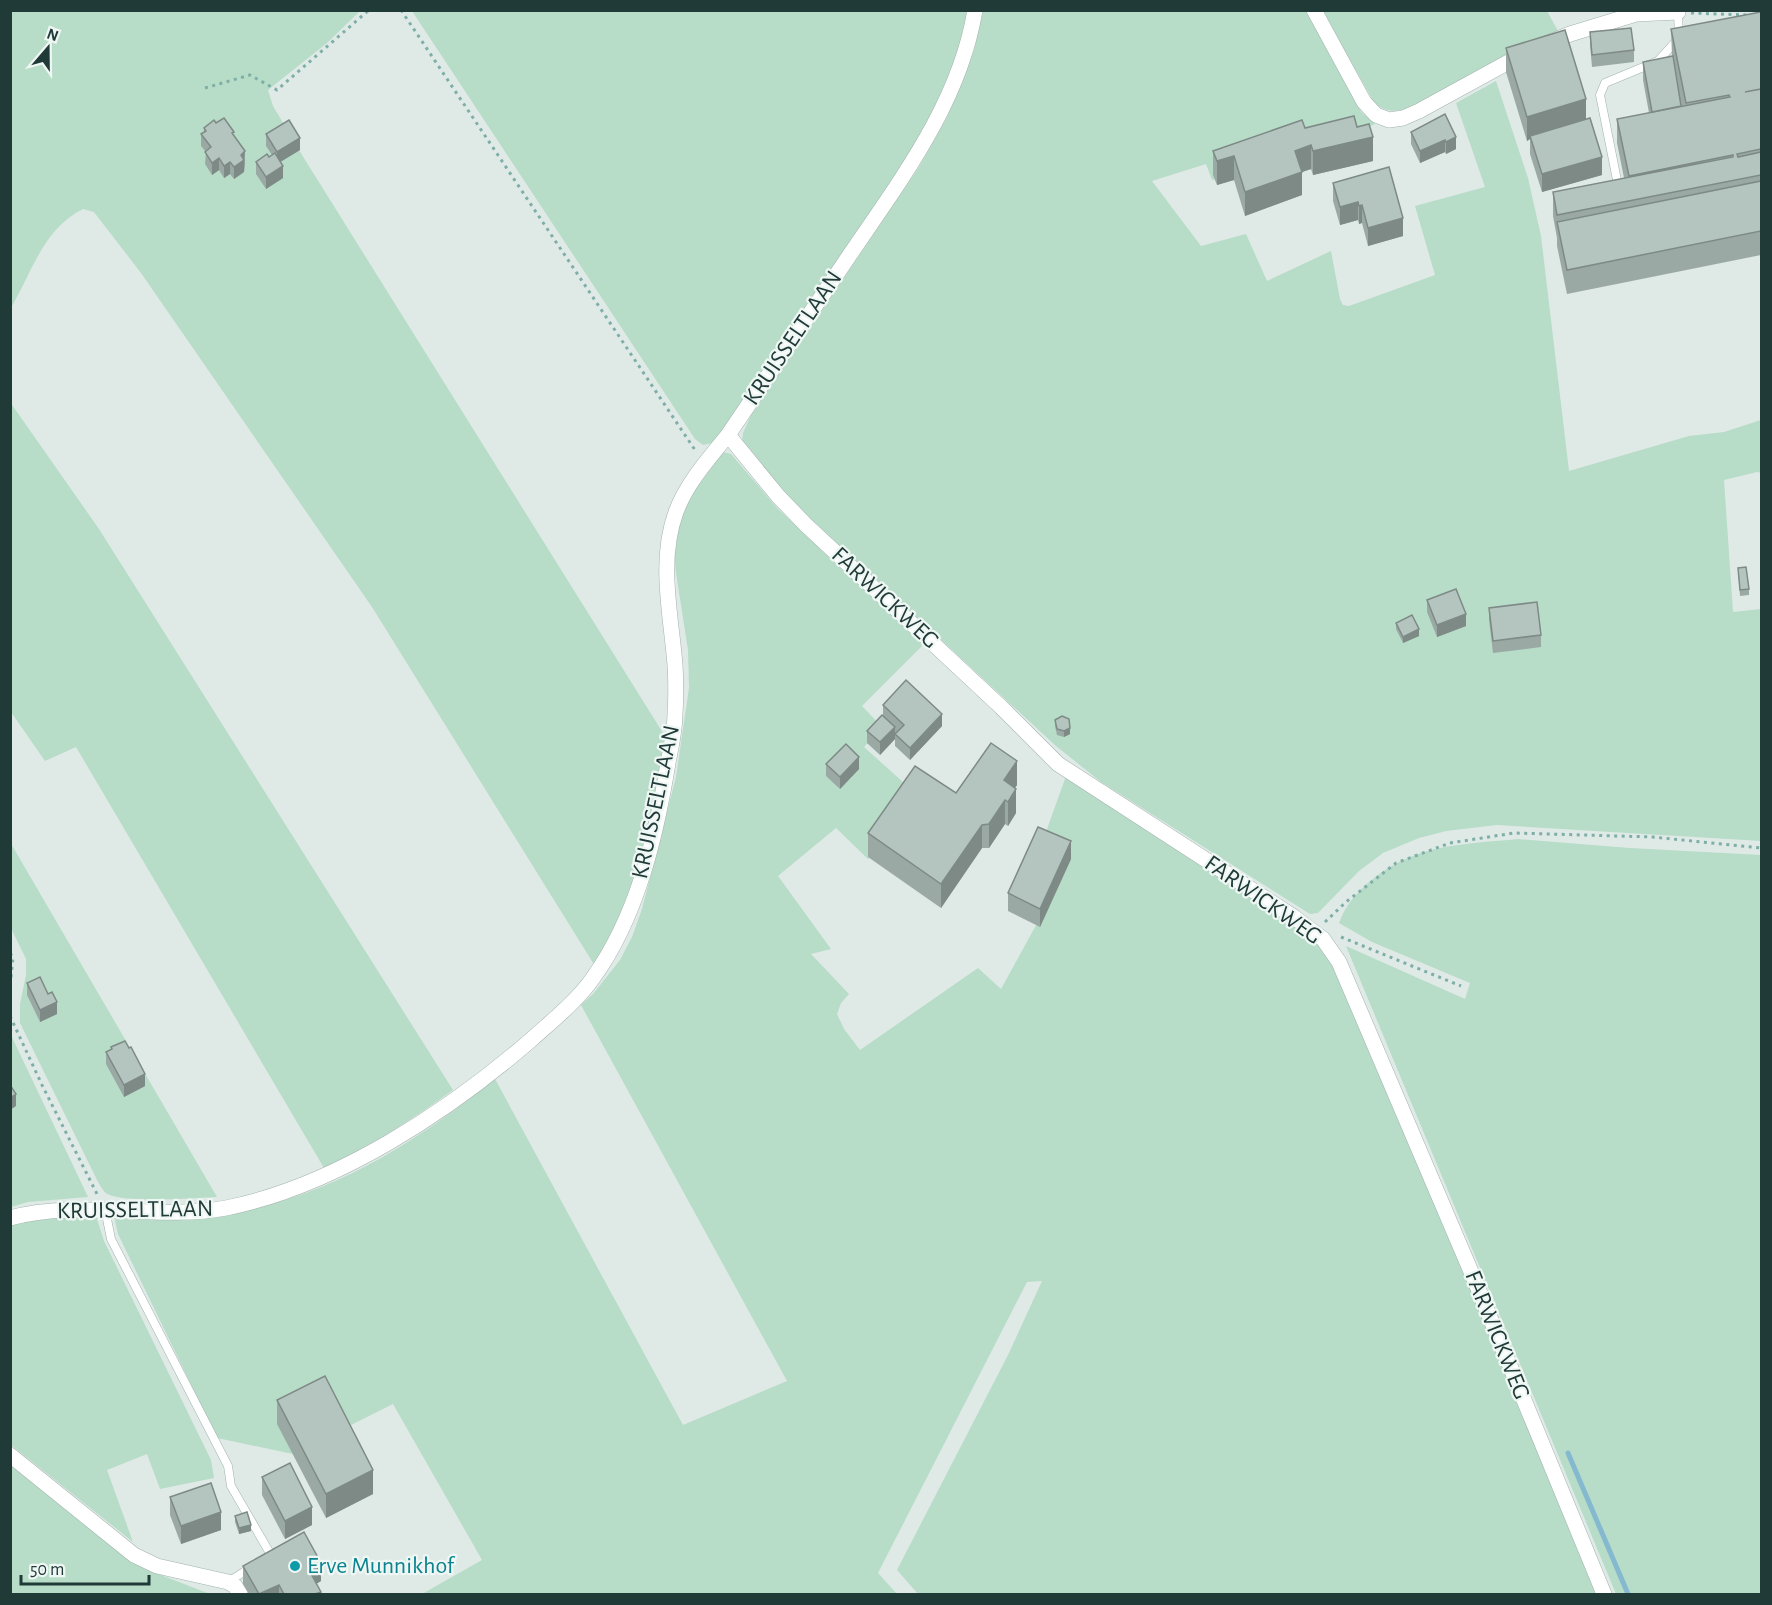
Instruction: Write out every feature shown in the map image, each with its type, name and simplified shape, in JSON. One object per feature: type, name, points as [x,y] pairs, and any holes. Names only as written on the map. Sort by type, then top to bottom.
[{"type":"street","name":"KRUISSELTLAAN","points":[[10,1218],[30,1213],[105,1209],[186,1213],[227,1208],[315,1180],[357,1160],[414,1126],[494,1072],[564,1011],[592,979],[618,938],[630,910],[644,868],[664,790],[675,718],[675,669],[666,572],[668,538],[677,508],[925,142],[957,76],[966,51],[975,10]]},
{"type":"street","points":[[1314,10],[1364,102],[1376,115],[1389,120],[1402,118],[1419,111],[1528,52],[1570,34],[1636,14],[1678,12]]},
{"type":"street","name":"FARWICKWEG","points":[[728,435],[778,496],[806,525],[1001,707],[1058,764],[1258,893],[1318,936],[1339,962],[1475,1281],[1604,1594]]},
{"type":"street","points":[[10,1455],[134,1555],[157,1566],[228,1582],[235,1586],[240,1594]]},
{"type":"lane","points":[[1609,192],[1619,190],[1600,95],[1605,83],[1658,61],[1679,38],[1678,12]]},
{"type":"lane","points":[[105,1209],[111,1239],[228,1466],[231,1486],[271,1555],[263,1560]]},
{"type":"lane","points":[[228,1582],[254,1565]]},
{"type":"path","points":[[205,88],[249,75],[278,90],[369,10]]},
{"type":"path","points":[[401,10],[705,464]]},
{"type":"path","points":[[1678,12],[1751,15]]},
{"type":"path","points":[[1318,936],[1346,902],[1396,863],[1450,843],[1514,833],[1653,837],[1761,848]]},
{"type":"path","points":[[1318,936],[1343,936],[1461,986]]},
{"type":"path","points":[[10,953],[13,957],[10,988]]},
{"type":"path","points":[[10,1016],[105,1209]]},
{"type":"green space","points":[[11,11],[360,11],[327,43],[268,90],[273,106],[668,741],[630,904],[595,966],[372,607],[141,273],[94,212],[83,209],[58,228],[40,252],[11,308]]},
{"type":"green space","points":[[412,11],[969,11],[955,64],[922,136],[721,437],[712,443],[703,445],[695,439]]},
{"type":"green space","points":[[983,11],[1307,11],[1361,112],[1375,124],[1346,137],[1212,180],[1206,164],[1152,181],[1201,246],[1246,234],[1267,281],[1331,251],[1340,299],[1343,305],[1349,306],[1435,275],[1415,206],[1485,187],[1456,103],[1496,81],[1528,178],[1541,236],[1569,471],[1689,436],[1724,432],[1761,420],[1761,473],[1724,480],[1733,612],[1761,609],[1761,841],[1497,825],[1446,831],[1419,838],[1383,853],[1359,871],[1318,913],[1310,914],[1101,782],[1056,746],[780,491],[742,442],[743,433],[751,415],[919,167],[946,119],[961,85],[974,50]]},
{"type":"green space","points":[[1322,11],[1547,11],[1558,31],[1417,106],[1394,111],[1384,109],[1374,102]]},
{"type":"green space","points":[[10,402],[99,529],[453,1090],[390,1132],[324,1168],[76,747],[45,761],[11,712]]},
{"type":"green space","points":[[723,452],[731,454],[778,509],[924,644],[862,706],[882,727],[864,747],[914,792],[868,859],[836,828],[778,876],[831,949],[811,954],[849,994],[841,1003],[837,1014],[844,1029],[860,1050],[978,968],[1001,989],[1051,898],[1027,885],[1066,776],[1291,921],[1318,943],[1337,964],[1601,1594],[918,1594],[897,1570],[1008,1355],[1042,1281],[1027,1282],[878,1573],[897,1594],[422,1594],[482,1560],[393,1404],[293,1454],[217,1438],[118,1234],[115,1221],[117,1216],[240,1210],[313,1190],[378,1160],[439,1121],[495,1079],[683,1425],[787,1381],[581,1005],[593,994],[620,960],[632,937],[642,909],[676,777],[689,688],[688,650],[673,543],[684,505]]},
{"type":"green space","points":[[1518,839],[1761,855],[1761,1594],[1616,1594],[1346,946],[1465,999],[1470,983],[1372,942],[1339,923],[1349,904],[1362,889],[1389,867],[1406,859],[1442,848]]},
{"type":"green space","points":[[10,842],[217,1197],[160,1200],[127,1198],[106,1193],[98,1182],[20,1023],[26,959],[11,928]]},
{"type":"green space","points":[[10,1033],[88,1197],[28,1202],[11,1207]]},
{"type":"green space","points":[[95,1213],[104,1241],[211,1460],[214,1478],[160,1489],[147,1454],[107,1470],[133,1542],[11,1445],[10,1224]]},
{"type":"green space","points":[[10,1462],[153,1572],[210,1594],[11,1594]]},
{"type":"building","points":[[1761,12],[1761,149],[1737,154],[1738,157],[1761,152],[1761,175],[1557,215],[1553,192],[1733,157],[1733,155],[1629,176],[1617,119],[1730,97],[1729,95],[1686,103],[1671,29]]},
{"type":"building","points":[[1631,28],[1634,50],[1592,55],[1590,32]]},
{"type":"building","points":[[1565,30],[1586,99],[1527,117],[1506,48]]},
{"type":"building","points":[[1673,56],[1681,106],[1652,112],[1643,62]]},
{"type":"building","points":[[1445,114],[1456,137],[1420,151],[1411,132]]},
{"type":"building","points":[[1354,116],[1357,127],[1369,124],[1373,137],[1313,151],[1311,145],[1295,151],[1302,172],[1245,192],[1234,156],[1217,161],[1213,151],[1302,120],[1305,128]]},
{"type":"building","points":[[224,118],[245,151],[241,155],[244,160],[234,167],[230,162],[224,166],[219,158],[212,163],[205,152],[211,147],[201,134],[206,131],[204,128],[214,120],[216,123]]},
{"type":"building","points":[[1590,118],[1602,157],[1542,174],[1530,136]]},
{"type":"building","points":[[289,120],[300,138],[277,152],[266,134]]},
{"type":"building","points":[[275,153],[283,166],[266,177],[256,162],[267,154],[269,157]]},
{"type":"building","points":[[1389,167],[1403,218],[1368,228],[1362,205],[1359,206],[1358,202],[1340,207],[1333,183]]},
{"type":"building","points":[[1761,181],[1761,231],[1567,270],[1557,222]]},
{"type":"building","points":[[1746,567],[1749,589],[1740,590],[1738,568]]},
{"type":"building","points":[[1456,589],[1466,614],[1437,625],[1427,600]]},
{"type":"building","points":[[1537,602],[1541,635],[1493,641],[1489,608]]},
{"type":"building","points":[[1412,615],[1419,629],[1403,637],[1396,623]]},
{"type":"building","points":[[906,680],[942,714],[910,748],[895,734],[904,725],[883,705]]},
{"type":"building","points":[[882,715],[895,727],[880,742],[867,731]]},
{"type":"building","points":[[1062,716],[1069,719],[1070,728],[1064,731],[1057,729],[1055,720]]},
{"type":"building","points":[[991,743],[1017,761],[1004,780],[1016,789],[1008,802],[1005,800],[989,824],[982,825],[941,884],[868,833],[915,766],[956,793]]},
{"type":"building","points":[[846,744],[859,757],[840,777],[826,764]]},
{"type":"building","points":[[1038,827],[1071,841],[1040,909],[1008,893]]},
{"type":"building","points":[[40,977],[48,994],[52,992],[57,1002],[40,1010],[27,983]]},
{"type":"building","points":[[125,1041],[129,1048],[131,1047],[145,1074],[124,1085],[106,1052],[112,1049],[111,1047]]},
{"type":"building","points":[[10,1085],[16,1094],[10,1098]]},
{"type":"building","points":[[325,1376],[373,1470],[326,1494],[277,1400]]},
{"type":"building","points":[[290,1463],[312,1507],[285,1521],[262,1477]]},
{"type":"building","points":[[211,1483],[221,1512],[181,1526],[170,1497]]},
{"type":"building","points":[[247,1512],[251,1525],[239,1528],[235,1516]]},
{"type":"building","points":[[304,1532],[321,1563],[309,1570],[321,1592],[284,1594],[279,1585],[259,1594],[243,1566]]},
{"type":"waterway","points":[[1568,1453],[1628,1594]]},
{"type":"place","name":"Erve Munnikhof","points":[[295,1566]]}]
